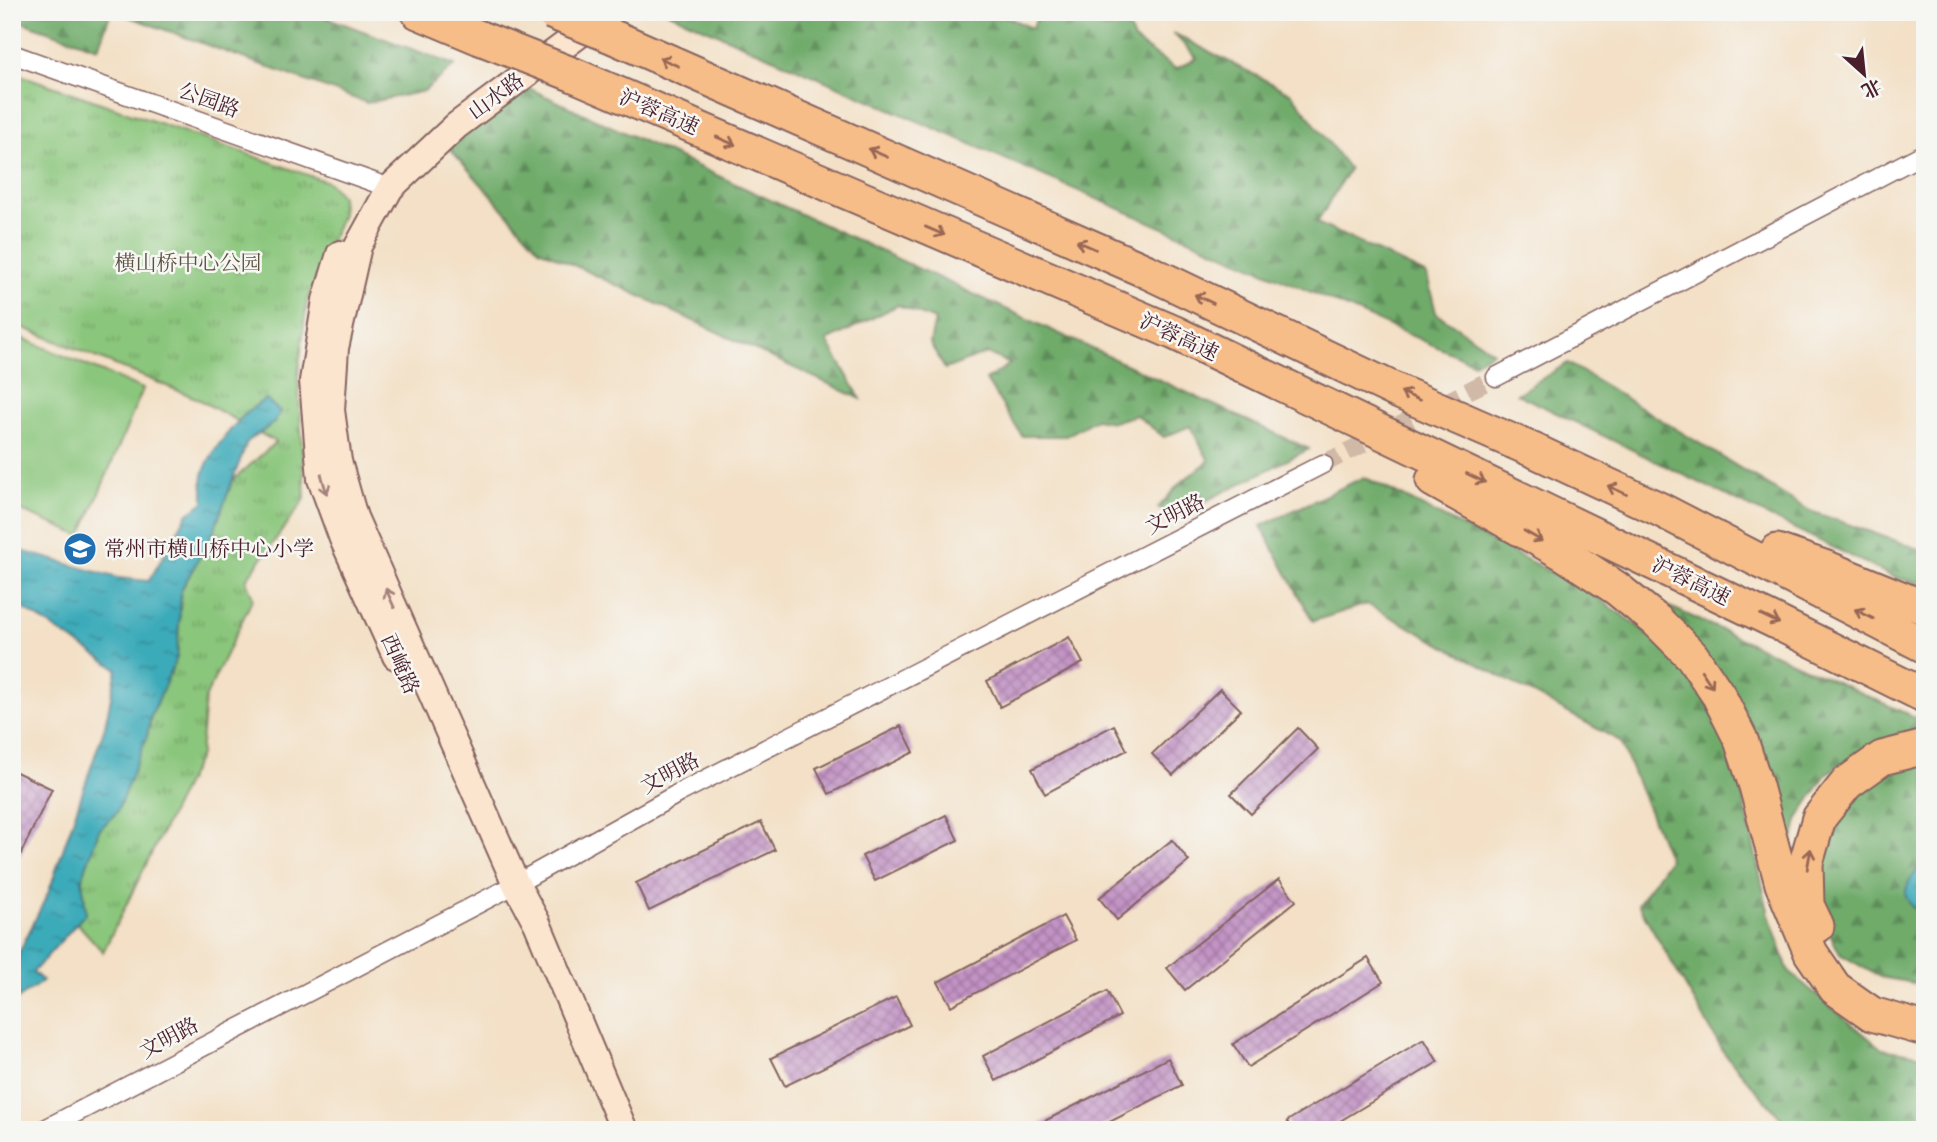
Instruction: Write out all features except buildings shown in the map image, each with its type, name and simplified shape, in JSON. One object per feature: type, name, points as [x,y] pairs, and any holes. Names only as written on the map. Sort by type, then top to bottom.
[{"type":"highway","name":"沪蓉高速","points":[[418,12],[573,75],[1175,333],[1925,696]]},
{"type":"highway","points":[[551,12],[609,24],[1149,272],[1385,385],[1535,450],[1658,509],[1925,646]]},
{"type":"highway","points":[[1175,333],[1563,553],[1616,588],[1657,621],[1692,656],[1718,696],[1741,740],[1782,884],[1811,953],[1835,988],[1872,1014],[1925,1029]]},
{"type":"highway","points":[[1658,509],[1827,568],[1925,608]]},
{"type":"highway","points":[[1925,747],[1882,758],[1847,783],[1819,818],[1806,863],[1807,905],[1825,946],[1847,976],[1880,999],[1925,1013]]},
{"type":"street","name":"山水路","points":[[382,185],[442,116],[580,12]]},
{"type":"street","name":"山水路","points":[[382,185],[456,126],[609,24]]},
{"type":"street","name":"公园路","points":[[12,54],[382,185]]},
{"type":"street","points":[[1496,377],[1925,153]]},
{"type":"street","name":"西崦路","points":[[382,185],[346,231],[326,300],[313,382],[321,479],[343,538],[509,887],[523,933],[606,1130]]},
{"type":"street","name":"文明路","points":[[43,1130],[509,887],[679,793],[1323,464]]},
{"type":"street","name":"西崦路","points":[[509,887],[537,923],[624,1130]]},
{"type":"green space","points":[[12,12],[111,12],[98,48],[12,19]]},
{"type":"green space","points":[[116,12],[312,12],[455,65],[424,91],[367,103]]},
{"type":"green space","points":[[667,12],[995,12],[1032,28],[1040,12],[1116,12],[1125,17],[1134,40],[1176,69],[1197,58],[1173,33],[1292,94],[1349,169],[1317,223],[1427,275],[1436,313],[1493,352],[1474,363]]},
{"type":"green space","name":"横山桥中心公园","points":[[12,72],[328,182],[341,196],[342,214],[307,301],[298,376],[305,499],[246,580],[253,598],[205,698],[200,755],[103,952],[77,923],[86,912],[82,879],[99,829],[117,812],[147,736],[151,716],[177,657],[181,590],[213,533],[231,482],[276,442],[196,398],[12,323]]},
{"type":"green space","points":[[528,88],[1309,449],[1176,516],[1158,508],[1180,483],[1209,461],[1190,426],[1164,437],[1136,415],[1113,422],[1096,419],[1066,436],[1022,436],[986,380],[1010,364],[987,353],[945,369],[930,343],[935,320],[898,305],[827,341],[861,399],[539,249],[449,148]]},
{"type":"green space","points":[[12,334],[143,389],[81,536],[12,507]]},
{"type":"green space","points":[[1568,363],[1810,511],[1925,551],[1925,584],[1896,578],[1517,394]]},
{"type":"green space","points":[[1364,477],[1585,589],[1656,639],[1702,693],[1735,761],[1769,915],[1789,972],[1882,1049],[1925,1056],[1925,1130],[1791,1130],[1724,1053],[1638,904],[1669,859],[1620,741],[1367,604],[1313,621],[1261,526]]},
{"type":"green space","points":[[1668,606],[1925,722],[1925,731],[1899,736],[1864,750],[1826,774],[1797,820],[1788,864],[1665,613]]},
{"type":"green space","points":[[1901,761],[1925,762],[1925,860],[1912,907],[1925,912],[1925,985],[1880,977],[1840,954],[1817,907],[1816,862],[1829,822],[1861,787]]},
{"type":"water","points":[[266,399],[280,412],[275,422],[247,442],[213,533],[181,590],[177,657],[151,716],[147,736],[117,812],[99,830],[82,879],[86,913],[33,972],[43,981],[16,1000],[12,1019],[12,967],[49,891],[105,726],[117,669],[12,601],[12,547],[118,578],[149,581],[188,513],[204,502],[203,475],[220,443],[247,412]]},
{"type":"water","points":[[1925,860],[1925,912],[1912,907],[1905,894],[1909,881]]},
{"type":"tunnel","points":[[1323,464],[1496,377]]},
{"type":"place","name":"常州市横山桥中心小学","points":[[80,549]]}]
